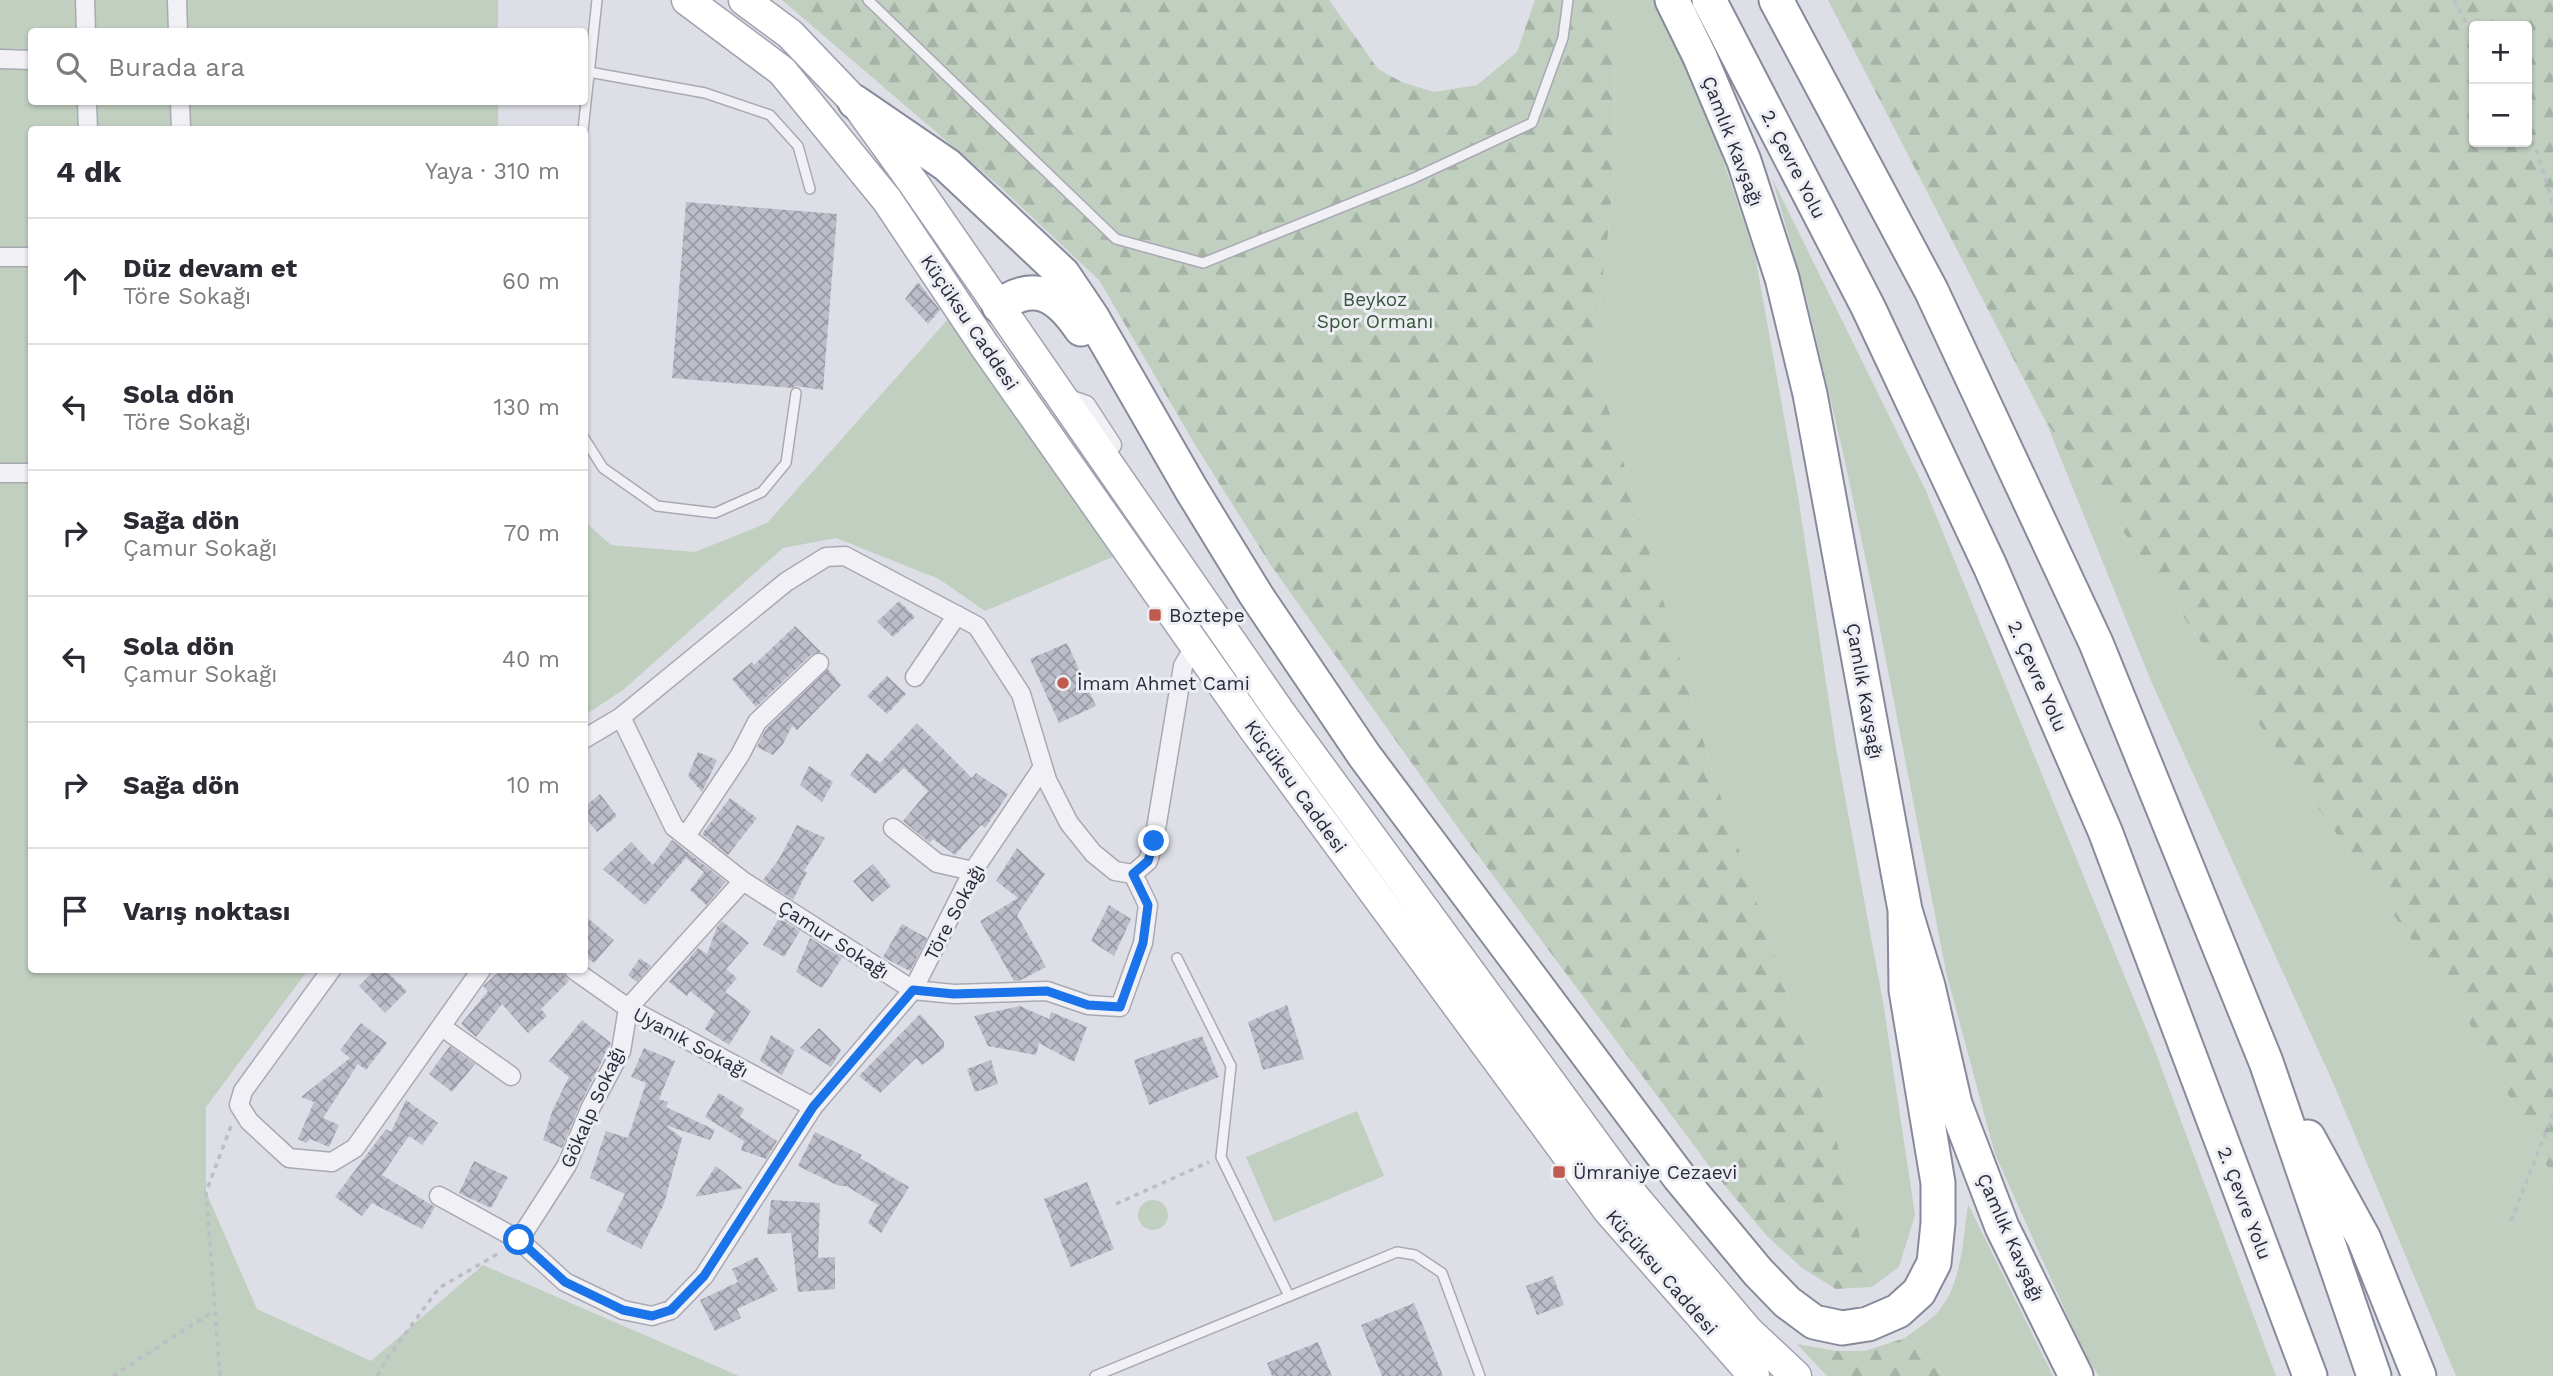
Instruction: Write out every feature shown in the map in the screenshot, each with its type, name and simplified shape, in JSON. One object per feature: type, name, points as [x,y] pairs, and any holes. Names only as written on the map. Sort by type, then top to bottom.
[{"type":"highway","name":"Çamlık Kavşağı","points":[[1672,0],[1700,57],[1744,161],[1782,278],[1813,408],[1905,911],[1928,986],[1955,1104],[2002,1227],[2076,1376]]},
{"type":"highway","name":"2. Çevre Yolu","points":[[1709,0],[1868,307],[1990,566],[2067,742],[2105,831],[2310,1376]]},
{"type":"highway","points":[[1776,0],[1931,290],[2096,643],[2266,1062],[2374,1376]]},
{"type":"highway","points":[[855,102],[947,165],[1063,274],[1092,317],[1191,489],[1256,595],[1364,755],[1680,1178],[1758,1272],[1787,1302],[1814,1322],[1842,1328],[1868,1324],[1898,1311],[1919,1292],[1934,1263],[1938,1183],[1906,990],[1905,911]]},
{"type":"highway","points":[[999,306],[1015,294],[1036,292],[1053,298],[1074,319],[1191,489]]},
{"type":"highway","points":[[2266,1062],[2364,1240],[2419,1376]]},
{"type":"main road","name":"Küçüksu Caddesi","points":[[687,0],[782,71],[887,200],[984,345],[1254,729],[1608,1210],[1754,1376]]},
{"type":"main road","name":"Küçüksu Caddesi","points":[[744,0],[790,34],[855,102],[1279,711],[1635,1198],[1748,1331],[1796,1376]]},
{"type":"main road","points":[[984,345],[989,325],[999,306]]},
{"type":"main road","points":[[1195,646],[1220,626]]},
{"type":"main road","points":[[1657,1268],[1660,1291],[1731,1376]]},
{"type":"street","points":[[85,0],[86,28]]},
{"type":"street","points":[[177,0],[178,28]]},
{"type":"street","points":[[0,59],[28,60]]},
{"type":"street","points":[[87,105],[88,126]]},
{"type":"street","points":[[180,105],[181,126]]},
{"type":"street","points":[[0,257],[28,257]]},
{"type":"street","points":[[0,473],[28,473]]},
{"type":"street","points":[[588,737],[621,717],[786,582],[826,557],[845,556],[976,626],[1021,694],[1047,780],[1069,823],[1093,853],[1115,872],[1133,874],[1148,861],[1154,841],[1182,666],[1195,646]]},
{"type":"street","points":[[915,677],[957,615]]},
{"type":"street","points":[[686,836],[740,755],[757,722],[819,663]]},
{"type":"street","name":"Çamur Sokağı","points":[[621,717],[674,827],[743,881],[913,990],[954,994],[1047,991],[1088,1005],[1120,1007],[1143,943],[1148,905],[1133,874]]},
{"type":"street","name":"Töre Sokağı","points":[[439,1196],[519,1240],[565,1282],[623,1310],[652,1316],[671,1310],[704,1276],[813,1107],[913,990],[973,871],[1043,766]]},
{"type":"street","points":[[893,828],[937,863],[973,871]]},
{"type":"street","points":[[628,1008],[743,881]]},
{"type":"street","points":[[329,973],[243,1091],[239,1105],[249,1121],[289,1158],[332,1162],[355,1148],[479,973]]},
{"type":"street","name":"Uyanık Sokağı","points":[[578,973],[628,1008],[813,1107]]},
{"type":"street","name":"Gökalp Sokağı","points":[[519,1240],[567,1165],[591,1107],[621,1051],[628,1008]]},
{"type":"street","points":[[442,1027],[512,1076]]},
{"type":"lane","points":[[588,82],[597,0]]},
{"type":"lane","points":[[868,0],[1116,239],[1203,263],[1414,178],[1532,123],[1563,38],[1569,0]]},
{"type":"lane","points":[[589,72],[705,93],[770,115],[799,146],[810,189]]},
{"type":"lane","points":[[583,126],[586,105]]},
{"type":"lane","points":[[588,444],[603,468],[657,506],[715,513],[762,492],[786,463],[796,393]]},
{"type":"lane","points":[[1177,958],[1231,1066],[1221,1157],[1289,1296]]},
{"type":"lane","points":[[1095,1376],[1397,1252],[1415,1255],[1441,1273],[1480,1376]]},
{"type":"path","points":[[2454,0],[2469,28]]},
{"type":"path","points":[[2532,141],[2538,152],[2553,204]]},
{"type":"path","points":[[220,1376],[206,1192],[239,1105]]},
{"type":"path","points":[[2511,1221],[2553,1114]]},
{"type":"path","points":[[1115,1204],[1221,1157]]},
{"type":"path","points":[[377,1376],[439,1288],[477,1268],[519,1240]]},
{"type":"path","points":[[113,1376],[215,1311]]},
{"type":"green space","points":[[0,0],[498,0],[498,28],[28,28],[28,105],[498,105],[498,126],[28,126],[28,973],[306,973],[206,1107],[206,1192],[257,1309],[371,1361],[483,1265],[739,1376],[0,1376]]},
{"type":"green space","name":"Beykoz Spor Ormanı","points":[[782,0],[1329,0],[1378,69],[1402,82],[1434,92],[1477,85],[1517,52],[1535,0],[1610,0],[1614,21],[1615,171],[1594,359],[1712,771],[1833,1126],[1872,1287],[1836,1289],[1802,1268],[1767,1236],[1716,1175],[1463,835],[1270,564],[1194,443],[1099,280],[999,186]]},
{"type":"green space","points":[[1610,0],[1654,0],[1713,130],[1755,255],[1798,495],[1836,748],[1883,1002],[1915,1215],[1899,1267],[1872,1287],[1833,1126],[1712,771],[1594,359],[1615,171],[1614,21]]},
{"type":"green space","points":[[1828,0],[2553,0],[2553,1177],[2467,1019],[2046,422]]},
{"type":"green space","points":[[1772,178],[1926,491],[2154,1048],[2276,1376],[2099,1376],[2086,1357],[1995,1154],[1946,972],[1844,457],[1807,300]]},
{"type":"green space","points":[[950,317],[1115,556],[985,611],[939,579],[836,538],[783,548],[623,690],[588,713],[588,525],[611,545],[695,552],[767,523]]},
{"type":"green space","points":[[2046,422],[2467,1019],[2553,1177],[2553,1376],[2456,1376],[2334,1085],[2151,681]]},
{"type":"green space","points":[[1357,1111],[1384,1176],[1274,1222],[1246,1157]]},
{"type":"green space","points":[[1153,1200],[1164,1204],[1168,1215],[1164,1226],[1153,1230],[1142,1226],[1138,1215],[1142,1204]]},
{"type":"green space","points":[[1968,1204],[2053,1376],[1944,1376],[1905,1338],[1936,1314],[1945,1303],[1960,1262]]},
{"type":"green space","points":[[1905,1338],[1944,1376],[1827,1376],[1797,1344],[1836,1351],[1865,1351]]},
{"type":"building","points":[[686,202],[837,214],[823,390],[672,378]]},
{"type":"building","points":[[918,282],[940,310],[928,324],[905,299]]},
{"type":"building","points":[[899,601],[915,617],[893,637],[877,622]]},
{"type":"building","points":[[795,626],[821,652],[811,655],[756,707],[732,679],[752,662],[754,665]]},
{"type":"building","name":"İmam Ahmet Cami","points":[[1067,643],[1096,706],[1059,723],[1030,659]]},
{"type":"building","points":[[828,669],[841,685],[797,730],[792,726],[783,744],[773,755],[757,747],[766,729]]},
{"type":"building","points":[[887,676],[906,694],[887,714],[867,696]]},
{"type":"building","points":[[917,723],[972,778],[976,773],[1008,794],[985,828],[981,825],[955,855],[933,839],[930,843],[903,821],[928,791],[904,768],[875,794],[850,775],[867,753],[880,763]]},
{"type":"building","points":[[698,752],[717,760],[702,792],[688,776]]},
{"type":"building","points":[[809,766],[833,782],[822,802],[800,785]]},
{"type":"building","points":[[600,794],[617,816],[597,832],[588,821],[588,804]]},
{"type":"building","points":[[730,798],[757,818],[728,855],[702,834]]},
{"type":"building","points":[[797,825],[825,838],[804,871],[807,872],[793,900],[763,880],[779,859]]},
{"type":"building","points":[[672,840],[726,882],[706,905],[690,890],[704,872],[686,858],[645,905],[603,869],[631,842],[653,865]]},
{"type":"building","points":[[1017,848],[1045,874],[1017,915],[1046,967],[1014,981],[980,921],[1018,898],[996,881]]},
{"type":"building","points":[[873,864],[891,886],[872,902],[853,881]]},
{"type":"building","points":[[1109,905],[1131,919],[1114,956],[1091,941]]},
{"type":"building","points":[[588,918],[614,940],[594,963],[588,958]]},
{"type":"building","points":[[779,918],[800,931],[784,957],[763,945]]},
{"type":"building","points":[[722,921],[749,943],[726,969],[737,978],[725,992],[751,1011],[729,1045],[705,1029],[715,1011],[690,991],[687,996],[669,982],[698,948],[707,954]]},
{"type":"building","points":[[902,924],[927,938],[910,971],[883,957]]},
{"type":"building","points":[[810,938],[842,958],[822,988],[796,972]]},
{"type":"building","points":[[640,958],[651,966],[637,982],[628,975]]},
{"type":"building","points":[[372,973],[388,973],[407,991],[385,1013],[359,986]]},
{"type":"building","points":[[498,973],[564,973],[569,981],[541,1009],[547,1016],[528,1033],[502,1004],[476,1037],[461,1024],[488,991],[483,986]]},
{"type":"building","points":[[1287,1005],[1304,1059],[1263,1070],[1248,1022]]},
{"type":"building","points":[[1020,1006],[1049,1019],[1051,1012],[1087,1027],[1074,1062],[1039,1043],[1036,1055],[988,1046],[974,1016]]},
{"type":"building","points":[[920,1014],[944,1042],[944,1048],[922,1065],[916,1058],[880,1093],[859,1076]]},
{"type":"building","points":[[582,1020],[611,1043],[581,1102],[562,1148],[543,1140],[553,1109],[569,1077],[549,1061]]},
{"type":"building","points":[[361,1023],[387,1043],[366,1070],[358,1064],[323,1118],[339,1125],[329,1147],[310,1139],[306,1143],[298,1139],[314,1102],[301,1097],[350,1058],[340,1050]]},
{"type":"building","points":[[819,1028],[841,1050],[831,1067],[800,1048]]},
{"type":"building","points":[[771,1035],[795,1050],[782,1075],[760,1061]]},
{"type":"building","points":[[1202,1036],[1219,1077],[1149,1105],[1134,1060]]},
{"type":"building","points":[[450,1046],[475,1064],[452,1092],[429,1074]]},
{"type":"building","points":[[644,1048],[675,1061],[659,1099],[668,1102],[666,1107],[715,1130],[710,1140],[665,1125],[682,1138],[664,1204],[641,1249],[606,1231],[625,1194],[590,1178],[606,1131],[628,1138],[646,1083],[631,1077]]},
{"type":"building","points":[[991,1060],[998,1084],[975,1092],[967,1069]]},
{"type":"building","points":[[719,1093],[744,1109],[740,1117],[777,1141],[766,1159],[741,1150],[744,1141],[705,1117]]},
{"type":"building","points":[[406,1100],[438,1123],[422,1145],[409,1136],[382,1175],[435,1207],[422,1229],[372,1203],[362,1216],[335,1197],[386,1129],[391,1132]]},
{"type":"building","points":[[815,1132],[862,1155],[860,1158],[909,1187],[881,1233],[868,1223],[877,1206],[880,1206],[846,1186],[839,1186],[798,1166]]},
{"type":"building","points":[[474,1161],[508,1177],[491,1208],[459,1193]]},
{"type":"building","points":[[716,1166],[743,1188],[695,1197]]},
{"type":"building","points":[[1087,1182],[1114,1249],[1071,1267],[1044,1199]]},
{"type":"building","points":[[771,1200],[820,1203],[818,1258],[835,1257],[835,1289],[798,1292],[791,1233],[767,1234]]},
{"type":"building","points":[[757,1257],[778,1290],[737,1309],[741,1318],[715,1331],[700,1300],[738,1282],[732,1269]]},
{"type":"building","points":[[1553,1276],[1564,1305],[1537,1315],[1526,1286]]},
{"type":"building","points":[[1414,1303],[1443,1376],[1382,1376],[1361,1325]]},
{"type":"building","points":[[1318,1342],[1332,1376],[1272,1376],[1267,1363]]},
{"type":"place","name":"Boztepe","points":[[1155,615]]},
{"type":"place","name":"İmam Ahmet Cami","points":[[1063,683]]},
{"type":"place","name":"Ümraniye Cezaevi","points":[[1559,1172]]},
{"type":"route","points":[[519,1240],[565,1282],[623,1310],[652,1316],[671,1310],[704,1276],[813,1107],[913,990],[954,994],[1047,991],[1088,1005],[1120,1007],[1143,943],[1148,905],[1133,874],[1148,861],[1154,841]]}]
